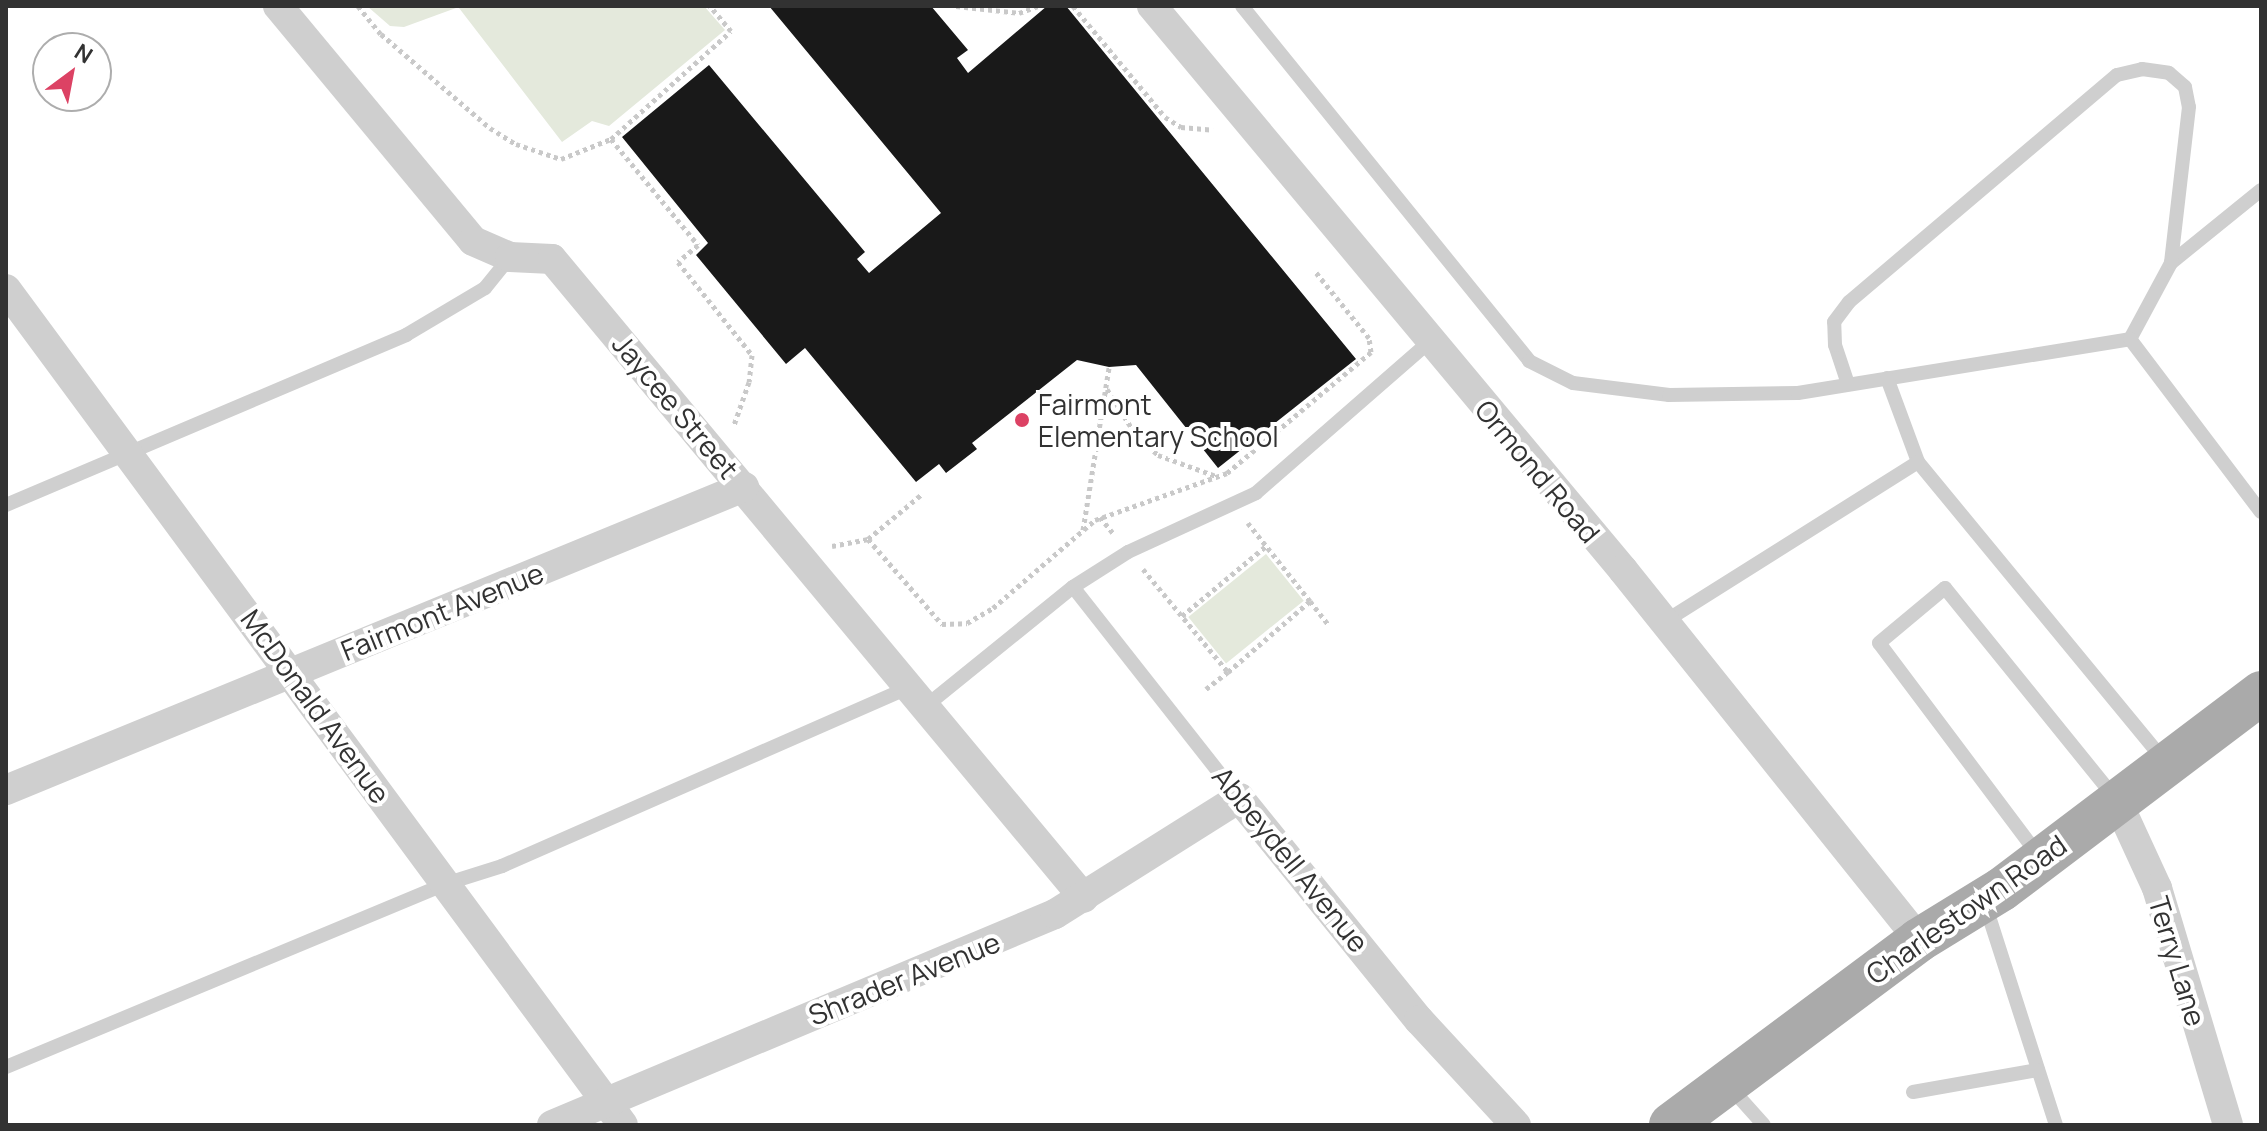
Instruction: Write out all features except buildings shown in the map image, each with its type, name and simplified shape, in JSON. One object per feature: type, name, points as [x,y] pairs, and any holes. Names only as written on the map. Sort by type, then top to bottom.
[{"type":"main road","name":"Charlestown Road","points":[[1671,1125],[1919,940],[2041,860],[2167,764],[2254,703]]},
{"type":"street","name":"Jaycee Street","points":[[278,6],[473,241],[510,257],[552,259],[1084,898]]},
{"type":"street","name":"Ormond Road","points":[[1152,6],[1664,622],[1919,940]]},
{"type":"street","name":"McDonald Avenue","points":[[6,289],[292,673],[613,1114]]},
{"type":"street","name":"Fairmont Avenue","points":[[6,790],[744,487]]},
{"type":"street","name":"Shrader Avenue","points":[[552,1125],[613,1114],[996,941],[1084,898],[1239,798]]},
{"type":"street","name":"Abbeydell Avenue","points":[[1239,798],[1419,1020],[1516,1125]]},
{"type":"street","name":"Terry Lane","points":[[2117,801],[2157,888],[2228,1125]]},
{"type":"lane","points":[[1242,6],[1529,361],[1573,383],[1669,395],[1798,393],[2130,339]]},
{"type":"lane","points":[[1848,384],[1835,345],[1834,322],[1849,302],[2117,75],[2142,69],[2169,73],[2185,87],[2189,107],[2171,263],[2130,339]]},
{"type":"lane","points":[[2171,263],[2261,190]]},
{"type":"lane","points":[[6,505],[131,455],[406,335],[485,288],[510,257]]},
{"type":"lane","points":[[2130,339],[2261,512]]},
{"type":"lane","points":[[6,1067],[445,884],[530,854],[918,697],[1073,587],[1128,552],[1256,493],[1430,341]]},
{"type":"lane","points":[[1887,378],[1918,462],[2167,764]]},
{"type":"lane","points":[[1664,622],[1918,462]]},
{"type":"lane","name":"Abbeydell Avenue","points":[[1073,587],[1239,798]]},
{"type":"lane","points":[[2041,860],[1879,643],[1945,588],[2117,801]]},
{"type":"lane","points":[[1984,900],[2056,1125]]},
{"type":"lane","points":[[1913,1092],[2038,1070]]},
{"type":"lane","points":[[1726,1083],[1764,1125]]},
{"type":"path","points":[[358,6],[381,34],[516,144],[561,159],[611,139],[731,31],[710,6]]},
{"type":"path","points":[[956,6],[1019,13],[1038,6]]},
{"type":"path","points":[[1073,6],[1165,117],[1181,127],[1220,130]]},
{"type":"path","points":[[611,139],[698,245],[678,262],[752,355],[749,382],[732,434]]},
{"type":"path","points":[[868,539],[942,624],[955,623],[993,608],[1100,517],[1215,477],[1371,352],[1369,338],[1315,271]]},
{"type":"path","points":[[1083,530],[1109,367]]},
{"type":"path","points":[[1107,388],[1136,435],[1158,455],[1215,477],[1329,625]]},
{"type":"path","points":[[821,548],[868,539],[922,494]]},
{"type":"path","points":[[1100,517],[1228,672]]},
{"type":"path","points":[[1182,616],[1266,546]]},
{"type":"path","points":[[1206,689],[1310,601]]},
{"type":"shaded area","points":[[367,6],[456,8],[404,27],[390,26]]},
{"type":"shaded area","points":[[704,6],[725,30],[609,126],[592,121],[562,142],[459,8]]},
{"type":"shaded area","points":[[1266,554],[1304,601],[1226,664],[1188,617]]},
{"type":"place","name":"Fairmont Elementary School","points":[[1022,420]]}]
